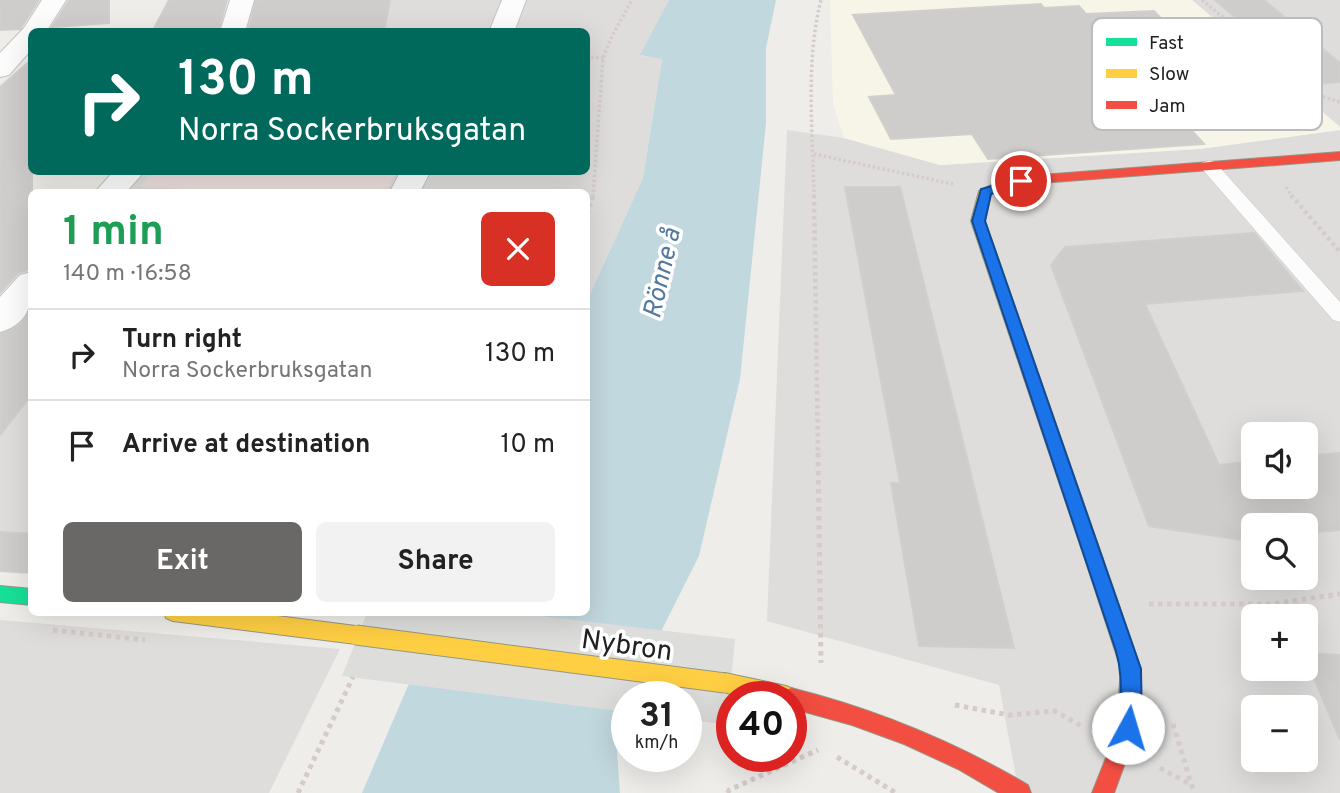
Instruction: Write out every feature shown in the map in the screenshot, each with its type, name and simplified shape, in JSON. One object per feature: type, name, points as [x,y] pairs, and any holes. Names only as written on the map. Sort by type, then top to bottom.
[{"type":"street","points":[[35,28],[54,0]]},
{"type":"street","points":[[233,28],[242,0]]},
{"type":"street","points":[[502,28],[514,0]]},
{"type":"street","points":[[0,69],[28,37]]},
{"type":"street","points":[[1103,793],[1124,750],[1131,706],[1131,669],[978,221],[985,191],[1002,185],[1041,179],[1340,156]]},
{"type":"street","points":[[113,189],[126,175]]},
{"type":"street","points":[[0,320],[28,288]]},
{"type":"street","points":[[0,594],[28,597]]},
{"type":"street","name":"Nybron","points":[[205,616],[716,682]]},
{"type":"street","name":"Nybron","points":[[807,701],[898,728],[989,772],[1020,793]]},
{"type":"lane","points":[[1209,166],[1340,315]]},
{"type":"path","points":[[590,210],[603,58],[632,0]]},
{"type":"path","points":[[821,0],[815,23],[812,58],[821,664]]},
{"type":"path","points":[[1202,0],[1224,18]]},
{"type":"path","points":[[590,57],[603,58]]},
{"type":"path","points":[[1322,96],[1340,102]]},
{"type":"path","points":[[814,154],[985,191]]},
{"type":"path","points":[[1229,188],[1288,181],[1288,194],[1340,252]]},
{"type":"path","points":[[1106,599],[1136,604],[1271,602],[1324,599],[1340,594]]},
{"type":"path","points":[[809,662],[835,668]]},
{"type":"path","points":[[298,793],[347,689]]},
{"type":"path","points":[[947,702],[971,710],[1009,715],[1055,711],[1192,785]]},
{"type":"path","points":[[1172,720],[1194,793]]},
{"type":"path","points":[[728,793],[729,790],[822,748]]},
{"type":"path","points":[[833,754],[896,793]]},
{"type":"shaded area","points":[[249,0],[669,0],[641,56],[662,58],[643,178],[590,294],[590,189],[121,189],[133,175],[590,175],[590,28],[240,28]]},
{"type":"shaded area","points":[[830,0],[1192,0],[1213,18],[1092,18],[1092,130],[1322,130],[1322,112],[1340,130],[1199,149],[940,165],[844,138],[833,104]]},
{"type":"shaded area","points":[[1192,0],[1340,0],[1340,127],[1322,112],[1322,18],[1213,18]]},
{"type":"shaded area","points":[[787,130],[844,138],[940,165],[1199,149],[1340,130],[1340,793],[1019,793],[999,685],[767,621]]},
{"type":"shaded area","points":[[150,175],[394,175],[388,189],[140,187]]},
{"type":"shaded area","points":[[28,300],[28,553],[0,549],[0,334]]},
{"type":"shaded area","points":[[0,620],[340,649],[269,793],[0,793]]},
{"type":"water","name":"Rönne å","points":[[669,0],[776,0],[766,48],[766,123],[740,379],[699,556],[636,681],[611,681],[611,772],[618,772],[620,793],[362,793],[407,688],[447,616],[590,616],[590,294],[643,178],[662,59],[640,55]]},
{"type":"pier","points":[[366,616],[540,616],[735,639],[731,681],[716,681],[716,723],[702,721],[702,681],[611,681],[611,710],[342,676]]},
{"type":"building","points":[[0,0],[39,0],[20,29],[0,30]]},
{"type":"building","points":[[69,0],[109,0],[109,23],[52,27]]},
{"type":"building","points":[[169,0],[227,0],[219,28],[154,28]]},
{"type":"building","points":[[256,0],[390,0],[385,28],[249,28]]},
{"type":"building","points":[[1215,0],[1264,0],[1286,18],[1236,18]]},
{"type":"building","points":[[1041,4],[1044,8],[1079,6],[1086,14],[1154,11],[1161,18],[1092,18],[1092,130],[1191,130],[1204,144],[988,159],[972,134],[891,139],[869,97],[896,95],[853,15]]},
{"type":"building","points":[[1322,48],[1340,63],[1340,82],[1322,83]]},
{"type":"building","points":[[28,62],[28,175],[32,175],[32,189],[28,189],[28,270],[18,273],[0,293],[0,87]]},
{"type":"building","points":[[845,187],[900,187],[1014,648],[919,646],[891,483],[900,483]]},
{"type":"building","points":[[1254,233],[1303,291],[1145,304],[1219,465],[1241,462],[1241,499],[1318,499],[1318,455],[1340,453],[1340,530],[1318,532],[1318,513],[1241,513],[1241,540],[1149,526],[1051,265],[1065,247]]},
{"type":"building","points":[[28,312],[28,399],[0,435],[0,334],[20,325]]},
{"type":"building","points":[[0,532],[28,534],[28,573],[0,571]]},
{"type":"building","points":[[1318,654],[1340,655],[1340,740],[1315,681],[1318,681]]},
{"type":"traffic: fast","points":[[0,594],[28,597]]},
{"type":"traffic: slow","points":[[994,188],[985,191],[978,221],[1094,559]]},
{"type":"traffic: slow","points":[[205,616],[356,635]]},
{"type":"traffic: slow","points":[[356,635],[716,682]]},
{"type":"traffic: jam","points":[[994,188],[1041,179],[1340,156]]},
{"type":"traffic: jam","points":[[1094,559],[1131,669],[1126,733],[1103,793]]},
{"type":"traffic: jam","points":[[807,702],[910,736],[966,762],[1020,793]]},
{"type":"route","points":[[1021,181],[985,191],[979,207],[978,221],[1126,651],[1131,669],[1128,728]]}]
